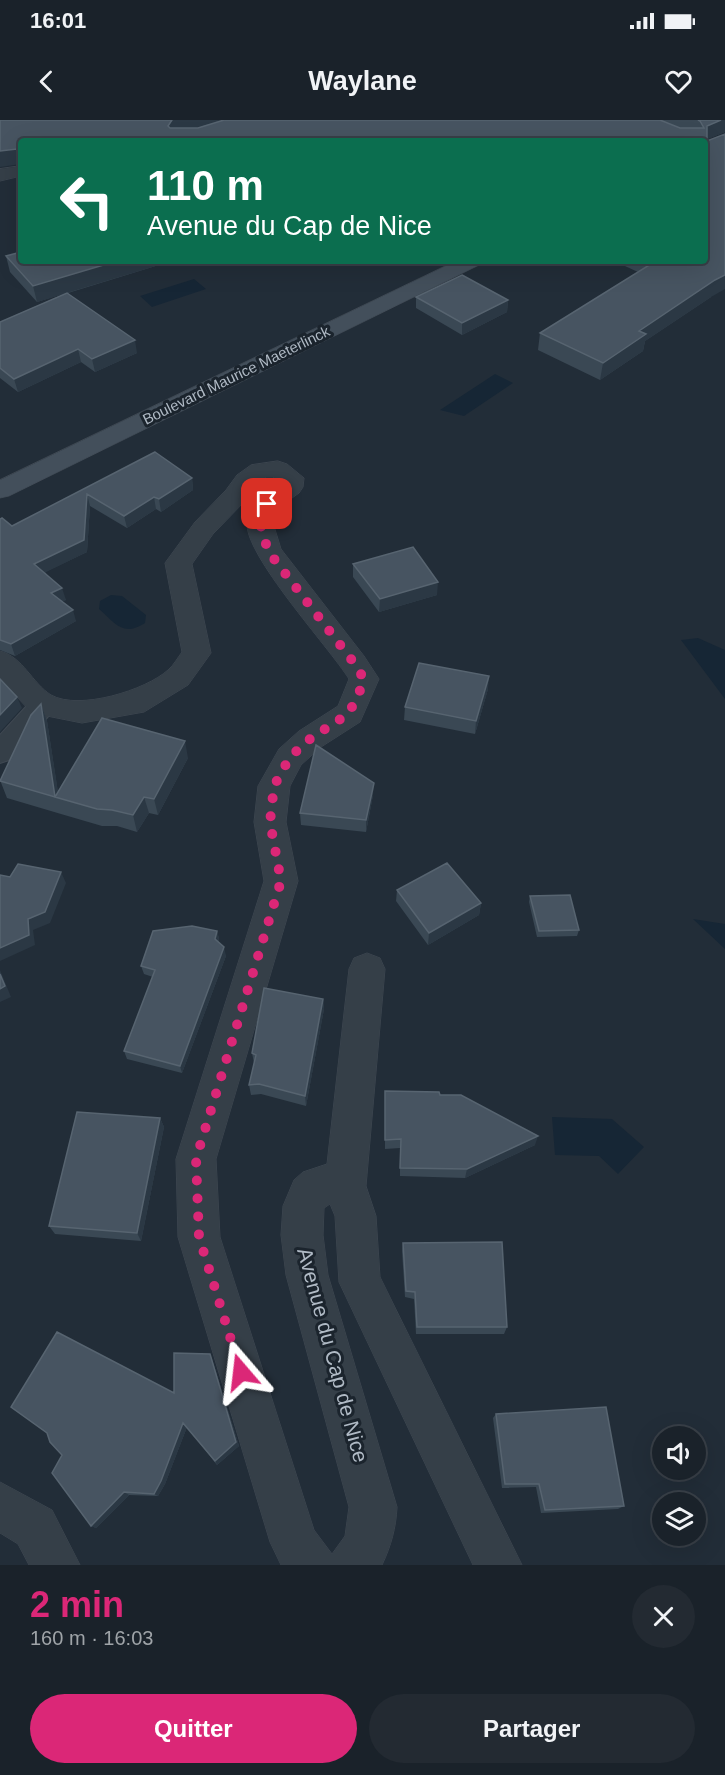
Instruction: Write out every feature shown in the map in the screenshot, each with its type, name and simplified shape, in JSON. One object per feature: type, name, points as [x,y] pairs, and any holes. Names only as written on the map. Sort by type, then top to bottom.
[{"type":"main road","name":"Boulevard Maurice Maeterlinck","points":[[0,490],[466,264]]},
{"type":"street","points":[[0,174],[18,171]]},
{"type":"street","points":[[0,661],[43,705],[82,712],[133,704],[178,678],[197,653],[178,563],[204,528],[235,496],[246,480],[260,470],[278,469],[291,478],[290,487],[267,504],[260,523],[268,551],[364,679],[348,714],[310,739],[290,757],[274,786],[270,822],[281,881],[196,1159],[199,1237],[294,1542],[312,1565]]},
{"type":"street","points":[[367,969],[345,1189],[354,1207],[357,1271],[360,1282],[498,1565]]},
{"type":"street","name":"Avenue du Cap de Nice","points":[[345,1189],[329,1183],[319,1185],[309,1194],[304,1204],[301,1222],[307,1275],[373,1507],[372,1526],[365,1548],[352,1565]]},
{"type":"street","points":[[0,1506],[35,1527],[56,1565]]},
{"type":"lane","points":[[0,753],[43,705]]},
{"type":"water","points":[[194,279],[206,289],[152,307],[140,296]]},
{"type":"water","points":[[495,374],[513,383],[464,416],[440,410]]},
{"type":"water","points":[[111,595],[122,596],[146,615],[145,623],[131,629],[115,624],[99,609],[100,601]]},
{"type":"water","points":[[698,638],[725,650],[725,699],[681,640]]},
{"type":"water","points":[[693,919],[725,924],[725,949]]},
{"type":"water","points":[[552,1117],[612,1119],[644,1147],[618,1174],[599,1156],[555,1155]]},
{"type":"building","points":[[0,120],[172,120],[168,126],[170,128],[198,128],[224,120],[660,120],[680,128],[704,128],[698,120],[721,120],[707,126],[707,138],[18,138],[18,150],[0,151]]},
{"type":"building","points":[[725,134],[725,275],[639,331],[646,334],[603,363],[540,333],[651,264],[708,264],[708,141]]},
{"type":"building","points":[[18,253],[18,264],[107,264],[33,286],[6,256]]},
{"type":"building","points":[[462,275],[508,300],[462,323],[416,297]]},
{"type":"building","points":[[67,293],[135,340],[92,359],[78,349],[14,379],[0,368],[0,322]]},
{"type":"building","points":[[155,452],[192,478],[159,499],[154,497],[124,516],[87,494],[84,540],[34,564],[62,588],[51,593],[73,610],[11,644],[0,640],[0,519],[2,518],[12,526]]},
{"type":"building","points":[[413,547],[438,582],[380,599],[353,564]]},
{"type":"building","points":[[419,663],[489,676],[476,721],[405,707]]},
{"type":"building","points":[[0,679],[17,697],[0,715]]},
{"type":"building","points":[[41,704],[55,797],[0,781],[31,715]]},
{"type":"building","points":[[102,718],[185,741],[154,799],[144,797],[133,815],[97,809],[55,797]]},
{"type":"building","points":[[316,745],[374,783],[366,820],[300,813]]},
{"type":"building","points":[[447,863],[481,903],[429,933],[397,890]]},
{"type":"building","points":[[18,864],[61,872],[45,912],[28,919],[29,935],[0,948],[0,875],[10,877]]},
{"type":"building","points":[[570,895],[579,930],[539,931],[530,896]]},
{"type":"building","points":[[192,926],[217,931],[215,939],[224,947],[180,1066],[124,1051],[155,970],[141,966],[153,931]]},
{"type":"building","points":[[0,974],[5,986],[0,989]]},
{"type":"building","points":[[264,988],[323,999],[305,1096],[259,1084],[249,1085],[256,1055],[252,1053]]},
{"type":"building","points":[[385,1091],[439,1092],[440,1095],[461,1095],[538,1136],[467,1169],[400,1168],[401,1139],[385,1140]]},
{"type":"building","points":[[77,1112],[160,1118],[137,1233],[49,1226]]},
{"type":"building","points":[[502,1242],[507,1327],[417,1327],[415,1292],[406,1291],[403,1243]]},
{"type":"building","points":[[57,1332],[174,1393],[174,1353],[210,1354],[236,1442],[215,1461],[183,1423],[154,1494],[124,1492],[91,1526],[52,1473],[62,1455],[50,1442],[47,1433],[11,1407]]},
{"type":"building","points":[[606,1407],[624,1506],[545,1510],[539,1484],[505,1484],[496,1414]]},
{"type":"route","points":[[241,1372],[199,1237],[196,1159],[281,881],[270,822],[274,786],[290,757],[310,739],[348,714],[364,679],[268,551],[260,523],[267,504]]}]
